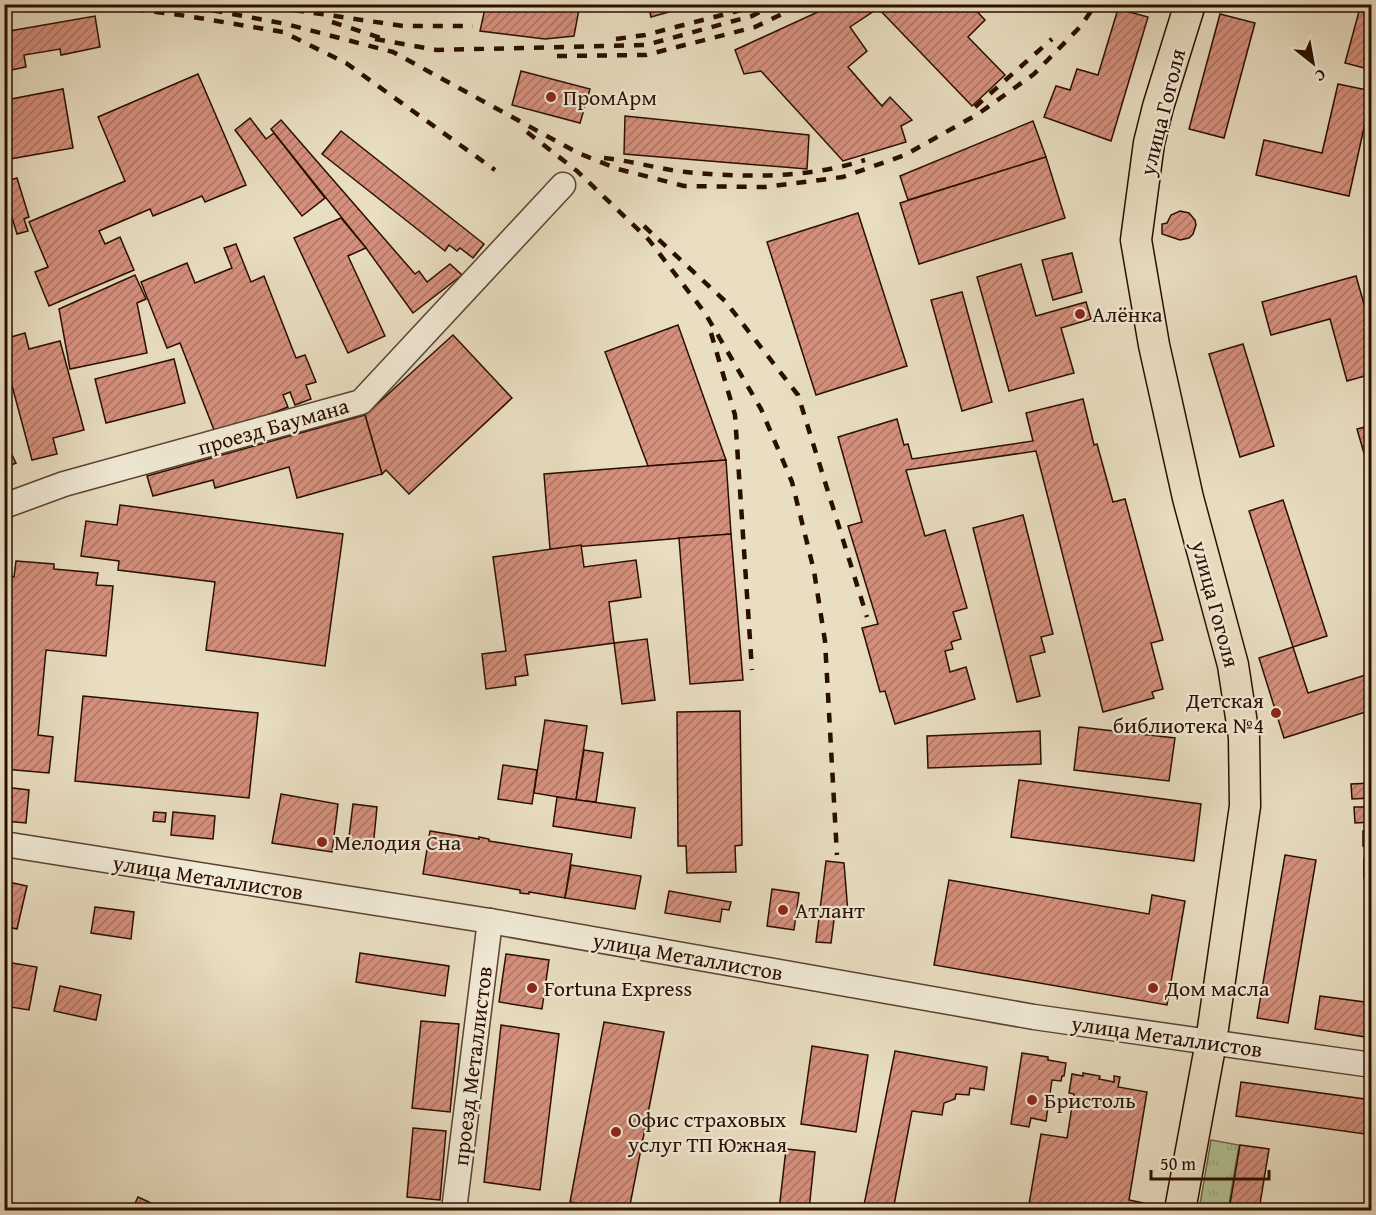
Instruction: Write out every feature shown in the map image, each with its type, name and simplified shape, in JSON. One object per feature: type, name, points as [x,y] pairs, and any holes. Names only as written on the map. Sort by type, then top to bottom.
[{"type":"main road","name":"улица Гоголя","points":[[1180,1210],[1211,1042],[1245,806],[1244,737],[1233,664],[1188,498],[1152,334],[1136,240],[1149,143],[1190,4]]},
{"type":"street","name":"проезд Баумана","points":[[4,506],[64,484],[361,402],[563,185]]},
{"type":"street","name":"улица Металлистов","points":[[4,844],[490,921],[1034,1017],[1371,1065]]},
{"type":"street","name":"проезд Металлистов","points":[[454,1210],[490,921]]},
{"type":"green space","points":[[1211,1140],[1239,1145],[1228,1210],[1199,1210]]},
{"type":"building","points":[[486,4],[580,4],[574,36],[545,39],[480,31]]},
{"type":"building","points":[[648,4],[697,4],[651,17]]},
{"type":"building","points":[[835,4],[869,4],[874,11],[850,27],[867,51],[848,67],[882,106],[890,97],[912,120],[901,126],[906,142],[843,161],[761,71],[744,74],[735,50]]},
{"type":"building","points":[[874,4],[970,4],[985,20],[968,37],[1005,75],[972,106]]},
{"type":"building","points":[[1361,4],[1372,4],[1372,70],[1345,63]]},
{"type":"building","points":[[1118,9],[1148,17],[1111,141],[1044,117],[1056,86],[1070,90],[1077,69],[1098,75]]},
{"type":"building","points":[[1220,14],[1255,23],[1224,138],[1189,129]]},
{"type":"building","points":[[95,16],[100,47],[61,55],[60,49],[24,55],[26,67],[11,70],[9,61],[5,62],[11,99],[63,89],[73,148],[4,160],[4,32]]},
{"type":"building","name":"ПромАрм","points":[[521,71],[590,89],[580,123],[512,105]]},
{"type":"building","points":[[198,74],[246,185],[205,202],[202,196],[153,216],[150,209],[99,231],[105,244],[120,237],[134,270],[49,306],[35,272],[48,267],[29,222],[125,181],[98,117]]},
{"type":"building","points":[[1338,84],[1372,91],[1349,196],[1256,175],[1264,140],[1322,153]]},
{"type":"building","points":[[625,116],[809,135],[807,169],[624,154]]},
{"type":"building","points":[[250,118],[266,139],[274,133],[325,198],[302,216],[235,130]]},
{"type":"building","points":[[281,120],[415,274],[419,271],[427,282],[450,264],[462,275],[413,313],[366,248],[271,129]]},
{"type":"building","points":[[1033,121],[1046,157],[908,200],[900,176]]},
{"type":"building","points":[[341,131],[484,244],[473,258],[460,248],[457,251],[449,245],[445,251],[322,154]]},
{"type":"building","points":[[1046,157],[1065,218],[919,264],[900,203]]},
{"type":"building","points":[[17,178],[29,217],[24,219],[28,231],[17,234],[4,191],[4,182]]},
{"type":"building","points":[[1180,211],[1189,213],[1195,220],[1193,234],[1189,238],[1180,240],[1162,234],[1162,224],[1167,223],[1171,215]]},
{"type":"building","points":[[858,213],[907,366],[816,395],[767,242]]},
{"type":"building","points":[[341,218],[366,248],[348,256],[385,336],[348,353],[294,238]]},
{"type":"building","points":[[236,244],[251,282],[264,276],[296,358],[305,355],[316,382],[306,385],[311,399],[295,405],[290,392],[283,395],[288,407],[216,435],[180,343],[167,348],[141,282],[187,263],[195,283],[232,268],[224,248]]},
{"type":"building","points":[[1072,253],[1082,292],[1053,300],[1042,260]]},
{"type":"building","points":[[1021,264],[1036,316],[1086,302],[1091,319],[1061,328],[1074,373],[1009,391],[977,277]]},
{"type":"building","points":[[135,275],[146,299],[137,303],[147,353],[70,369],[59,309]]},
{"type":"building","points":[[1356,276],[1372,332],[1372,374],[1347,381],[1330,319],[1271,335],[1262,302]]},
{"type":"building","points":[[962,292],[992,402],[962,411],[931,300]]},
{"type":"building","points":[[678,325],[726,460],[648,466],[605,352]]},
{"type":"building","points":[[25,333],[29,349],[60,341],[84,430],[53,438],[57,454],[32,460],[4,356],[4,339]]},
{"type":"building","points":[[453,335],[512,398],[409,494],[386,470],[382,474],[365,415]]},
{"type":"building","points":[[1243,344],[1274,446],[1240,457],[1209,354]]},
{"type":"building","points":[[174,359],[185,403],[106,423],[95,379]]},
{"type":"building","points":[[1083,399],[1094,445],[1097,444],[1113,502],[1125,499],[1163,640],[1151,643],[1163,689],[1152,692],[1154,698],[1103,712],[1036,451],[906,470],[925,536],[945,530],[967,608],[953,612],[961,639],[951,642],[953,649],[945,651],[950,672],[966,667],[975,699],[895,724],[885,691],[880,692],[862,628],[878,624],[848,526],[862,522],[838,437],[897,419],[904,445],[908,444],[912,459],[1033,441],[1026,413]]},
{"type":"building","points":[[365,415],[382,474],[297,498],[289,467],[215,488],[213,480],[153,496],[147,476]]},
{"type":"building","points":[[1372,425],[1372,481],[1357,429]]},
{"type":"building","points":[[4,439],[16,463],[4,468]]},
{"type":"building","points":[[726,460],[731,534],[550,549],[544,474]]},
{"type":"building","points":[[1283,500],[1327,636],[1293,647],[1249,511]]},
{"type":"building","points":[[120,505],[343,534],[325,666],[206,650],[215,582],[118,570],[119,561],[81,556],[86,521],[117,525]]},
{"type":"building","points":[[1023,515],[1053,634],[1041,637],[1045,652],[1030,656],[1040,696],[1017,702],[973,528]]},
{"type":"building","points":[[731,534],[743,680],[690,684],[679,538]]},
{"type":"building","points":[[581,545],[584,567],[636,560],[641,597],[609,602],[614,643],[525,655],[528,675],[515,677],[516,685],[486,689],[482,654],[506,651],[493,557]]},
{"type":"building","points":[[16,561],[54,564],[54,569],[98,573],[96,585],[113,586],[106,656],[46,650],[38,735],[53,737],[49,773],[4,769],[4,576],[14,577]]},
{"type":"building","points":[[647,639],[655,700],[622,704],[614,643]]},
{"type":"building","points":[[1293,647],[1308,693],[1372,673],[1372,710],[1284,738],[1259,658]]},
{"type":"building","points":[[83,696],[258,713],[249,798],[75,781]]},
{"type":"building","points":[[740,711],[742,845],[735,846],[736,872],[687,873],[686,846],[678,846],[677,712]]},
{"type":"building","points":[[545,720],[587,726],[576,800],[534,793]]},
{"type":"building","points":[[1079,727],[1175,738],[1169,781],[1074,770]]},
{"type":"building","points":[[1040,731],[1041,764],[928,768],[927,736]]},
{"type":"building","points":[[584,750],[603,753],[596,802],[576,800]]},
{"type":"building","points":[[503,765],[537,770],[532,804],[498,799]]},
{"type":"building","points":[[1019,780],[1201,804],[1194,861],[1011,837]]},
{"type":"building","points":[[1372,783],[1372,798],[1352,799],[1351,784]]},
{"type":"building","points":[[4,787],[29,790],[26,823],[4,821]]},
{"type":"building","points":[[281,794],[338,804],[332,852],[272,843]]},
{"type":"building","points":[[557,797],[635,808],[631,838],[553,826]]},
{"type":"building","points":[[353,804],[377,807],[373,848],[348,845]]},
{"type":"building","points":[[1354,807],[1372,807],[1372,822],[1355,823]]},
{"type":"building","points":[[154,812],[166,813],[165,822],[153,821]]},
{"type":"building","points":[[173,812],[215,816],[213,839],[171,835]]},
{"type":"building","points":[[1372,830],[1372,846],[1363,846],[1363,831]]},
{"type":"building","points":[[430,831],[479,839],[479,837],[489,839],[489,841],[572,854],[565,898],[529,892],[529,894],[520,893],[520,890],[423,874]]},
{"type":"building","points":[[1285,855],[1316,860],[1288,1023],[1257,1018]]},
{"type":"building","points":[[1364,859],[1372,859],[1372,878],[1364,878]]},
{"type":"building","points":[[826,861],[844,863],[848,913],[835,912],[831,943],[816,942]]},
{"type":"building","points":[[571,865],[641,876],[635,909],[565,898]]},
{"type":"building","points":[[949,880],[1149,914],[1152,895],[1185,901],[1167,1005],[934,965]]},
{"type":"building","points":[[4,881],[27,886],[17,929],[4,926]]},
{"type":"building","name":"Атлант","points":[[772,889],[799,893],[794,930],[767,926]]},
{"type":"building","points":[[669,891],[731,902],[729,910],[722,909],[720,922],[665,913]]},
{"type":"building","points":[[95,907],[134,912],[131,939],[91,933]]},
{"type":"building","points":[[360,953],[449,966],[445,996],[356,982]]},
{"type":"building","points":[[506,954],[549,960],[542,1009],[499,1002]]},
{"type":"building","points":[[12,963],[37,967],[29,1010],[4,1006]]},
{"type":"building","points":[[60,986],[101,995],[96,1020],[54,1011]]},
{"type":"building","points":[[1320,996],[1372,1003],[1372,1038],[1315,1029]]},
{"type":"building","points":[[421,1021],[459,1024],[450,1112],[412,1108]]},
{"type":"building","points":[[604,1022],[664,1032],[629,1210],[608,1210],[570,1202]]},
{"type":"building","points":[[501,1025],[559,1034],[540,1190],[484,1182]]},
{"type":"building","points":[[812,1046],[868,1055],[856,1132],[801,1124]]},
{"type":"building","points":[[895,1051],[987,1067],[984,1090],[970,1088],[969,1095],[956,1094],[955,1099],[944,1103],[942,1115],[912,1111],[893,1210],[863,1210]]},
{"type":"building","name":"Бристоль","points":[[1022,1053],[1048,1057],[1048,1060],[1066,1063],[1061,1081],[1052,1080],[1046,1121],[1031,1118],[1029,1127],[1011,1124]]},
{"type":"building","points":[[1083,1073],[1100,1076],[1099,1079],[1114,1082],[1114,1076],[1120,1077],[1118,1087],[1147,1092],[1129,1200],[1144,1203],[1143,1210],[1028,1210],[1041,1134],[1067,1138],[1074,1094],[1069,1093],[1072,1074],[1083,1076]]},
{"type":"building","points":[[1241,1082],[1372,1100],[1372,1135],[1236,1116]]},
{"type":"building","points":[[413,1128],[446,1131],[440,1200],[407,1197]]},
{"type":"building","points":[[1240,1145],[1269,1149],[1259,1210],[1229,1210]]},
{"type":"building","points":[[786,1149],[815,1152],[809,1210],[779,1210]]},
{"type":"building","points":[[138,1197],[166,1210],[132,1210]]},
{"type":"railway","points":[[4,10],[39,4]]},
{"type":"railway","points":[[95,4],[283,32],[346,63],[495,170]]},
{"type":"railway","points":[[153,4],[190,6],[286,24],[393,52],[578,153],[618,169],[684,186],[765,187],[843,177],[905,155],[978,114],[1034,74],[1080,27],[1096,4]]},
{"type":"railway","points":[[262,4],[301,12]]},
{"type":"railway","points":[[375,39],[437,50],[646,45],[752,16],[775,4]]},
{"type":"railway","points":[[557,56],[646,55],[755,27],[803,4]]},
{"type":"railway","points":[[616,39],[645,35],[749,8]]},
{"type":"railway","points":[[294,10],[403,26],[473,26]]},
{"type":"railway","points":[[332,22],[384,39]]},
{"type":"railway","points":[[975,107],[1052,39]]},
{"type":"railway","points":[[527,132],[577,171],[649,240],[705,313],[761,409],[792,482],[814,571],[825,641],[837,855]]},
{"type":"railway","points":[[604,158],[686,172],[754,176],[822,170],[865,160]]},
{"type":"railway","points":[[644,226],[725,301],[798,395],[867,617]]},
{"type":"railway","points":[[711,333],[735,415],[752,670]]},
{"type":"place","name":"ПромАрм","points":[[551,97]]},
{"type":"place","name":"Алёнка","points":[[1080,314]]},
{"type":"place","name":"Детская библиотека №4","points":[[1276,713]]},
{"type":"place","name":"Мелодия Сна","points":[[322,842]]},
{"type":"place","name":"Атлант","points":[[783,910]]},
{"type":"place","name":"Fortuna Express","points":[[532,988]]},
{"type":"place","name":"Дом масла","points":[[1153,988]]},
{"type":"place","name":"Бристоль","points":[[1032,1100]]},
{"type":"place","name":"Офис страховых услуг ТП Южная","points":[[616,1132]]}]
